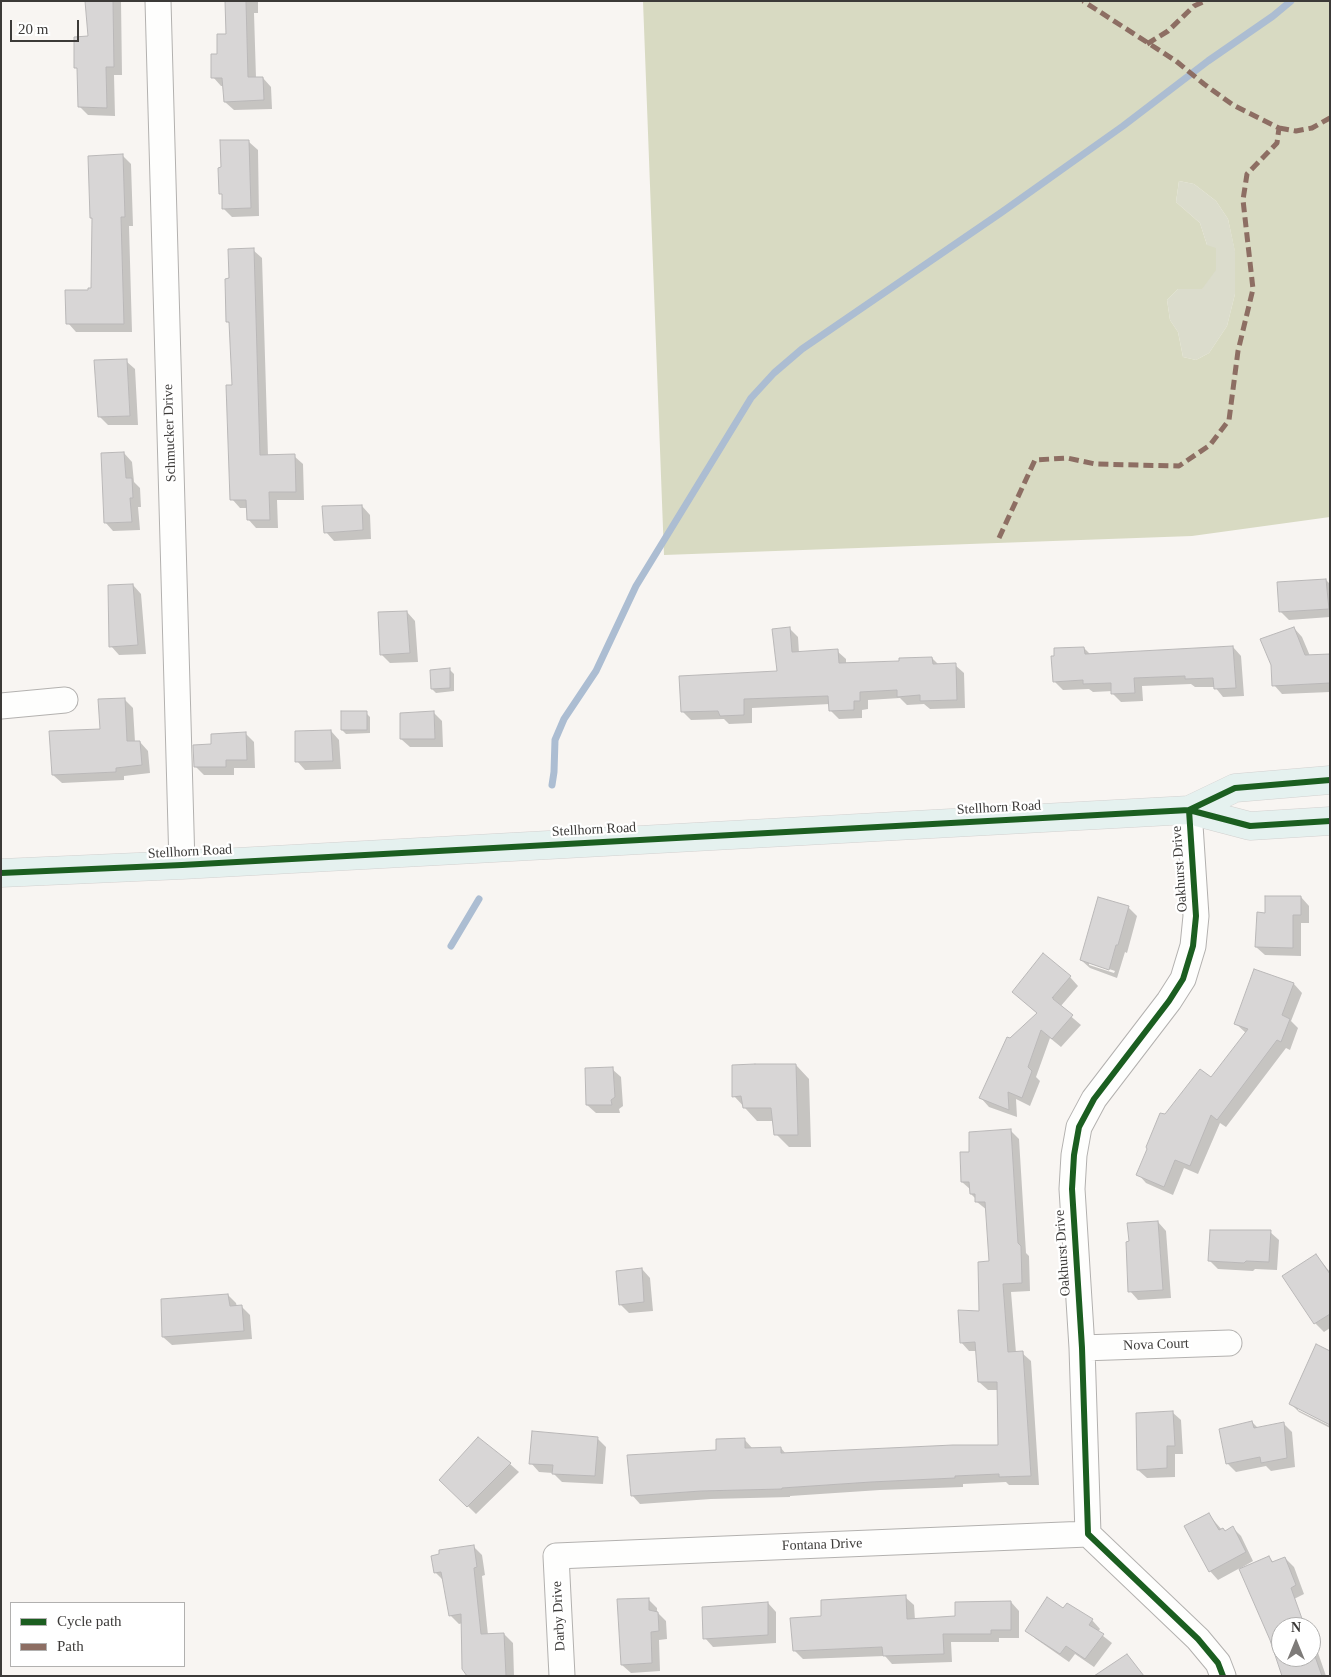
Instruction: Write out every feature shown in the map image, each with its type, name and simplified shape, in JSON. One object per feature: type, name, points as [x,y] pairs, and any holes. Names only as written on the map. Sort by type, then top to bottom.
[{"type":"main road","name":"Stellhorn Road","points":[[1189,810],[1235,788],[1330,780]]},
{"type":"main road","name":"Stellhorn Road","points":[[1,873],[182,865],[1189,810],[1250,826],[1330,822]]},
{"type":"street","name":"Schmucker Drive","points":[[158,1],[182,865]]},
{"type":"street","points":[[1,706],[65,700]]},
{"type":"street","name":"Oakhurst Drive","points":[[1088,1534],[1082,1348],[1072,1189],[1074,1155],[1079,1127],[1094,1099],[1183,980],[1193,946],[1196,916],[1189,810]]},
{"type":"street","name":"Nova Court","points":[[1082,1348],[1229,1343]]},
{"type":"street","points":[[1088,1534],[1198,1639],[1218,1662],[1223,1676]]},
{"type":"street","name":"Fontana Drive","points":[[556,1556],[1088,1534]]},
{"type":"street","name":"Darby Drive","points":[[556,1556],[562,1676]]},
{"type":"green space","points":[[643,1],[1330,1],[1330,517],[1192,536],[664,555]],"holes":[[[1179,181],[1194,184],[1216,201],[1228,219],[1235,252],[1235,294],[1227,326],[1209,353],[1196,360],[1183,357],[1178,332],[1170,320],[1167,300],[1178,289],[1202,289],[1216,270],[1216,248],[1207,245],[1200,223],[1176,202]]]},
{"type":"green space","points":[[1179,181],[1194,184],[1216,201],[1228,219],[1235,251],[1235,294],[1227,326],[1209,353],[1196,360],[1183,357],[1178,332],[1170,320],[1167,300],[1178,289],[1202,289],[1207,245],[1200,223],[1176,202]]},
{"type":"building","points":[[85,1],[113,1],[114,67],[106,67],[107,108],[78,107],[77,68],[74,68],[74,37],[88,36]]},
{"type":"building","points":[[225,1],[246,1],[248,77],[263,77],[264,100],[224,102],[222,78],[211,78],[211,54],[217,54],[217,34],[226,34]]},
{"type":"building","points":[[220,140],[249,140],[251,208],[222,209],[222,194],[219,194],[218,168],[221,167]]},
{"type":"building","points":[[123,154],[125,217],[121,217],[124,324],[66,324],[65,290],[88,290],[88,288],[91,288],[92,218],[90,218],[88,156]]},
{"type":"building","points":[[254,248],[260,455],[295,454],[296,492],[269,492],[270,520],[247,520],[246,500],[230,500],[226,385],[232,385],[229,322],[226,322],[225,279],[229,278],[228,249]]},
{"type":"building","points":[[127,359],[130,416],[98,417],[94,360]]},
{"type":"building","points":[[124,452],[126,478],[132,478],[133,498],[130,498],[132,522],[104,523],[101,453]]},
{"type":"building","points":[[362,505],[363,530],[324,533],[322,506]]},
{"type":"building","points":[[1326,579],[1329,609],[1279,612],[1277,582]]},
{"type":"building","points":[[133,584],[138,645],[109,647],[108,585]]},
{"type":"building","points":[[407,611],[410,653],[380,655],[378,612]]},
{"type":"building","points":[[790,627],[792,652],[838,649],[839,663],[899,661],[899,658],[932,657],[933,664],[956,663],[957,700],[920,701],[920,695],[897,697],[897,690],[860,692],[860,701],[854,701],[854,710],[829,711],[828,696],[744,699],[744,715],[720,716],[718,711],[681,712],[679,676],[777,671],[772,629]]},
{"type":"building","points":[[1294,627],[1305,655],[1330,654],[1330,683],[1272,686],[1271,665],[1260,639]]},
{"type":"building","points":[[1233,646],[1236,688],[1214,689],[1213,678],[1185,679],[1185,676],[1134,678],[1135,693],[1111,694],[1111,683],[1083,684],[1083,680],[1053,682],[1051,656],[1054,656],[1054,648],[1084,647],[1085,654]]},
{"type":"building","points":[[450,668],[450,688],[431,689],[430,670]]},
{"type":"building","points":[[125,698],[127,741],[140,741],[142,765],[116,768],[116,772],[52,775],[49,731],[100,729],[98,699]]},
{"type":"building","points":[[341,711],[367,711],[367,730],[341,730]]},
{"type":"building","points":[[434,711],[435,739],[400,739],[400,713]]},
{"type":"building","points":[[331,730],[333,761],[295,762],[295,731]]},
{"type":"building","points":[[246,732],[247,760],[226,760],[226,767],[194,767],[193,745],[211,744],[211,734]]},
{"type":"building","points":[[1265,896],[1301,896],[1301,915],[1293,915],[1293,948],[1255,947],[1257,912],[1265,913]]},
{"type":"building","points":[[1098,897],[1129,906],[1109,970],[1080,960]]},
{"type":"building","points":[[1043,953],[1071,976],[1052,998],[1073,1015],[1052,1039],[1041,1030],[1028,1067],[1032,1071],[1022,1098],[1008,1092],[1009,1110],[979,1098],[1007,1037],[1010,1038],[1037,1013],[1012,992]]},
{"type":"building","points":[[1254,969],[1294,983],[1282,1015],[1290,1019],[1281,1042],[1277,1040],[1217,1120],[1211,1115],[1190,1166],[1175,1160],[1164,1187],[1136,1175],[1160,1113],[1165,1114],[1200,1069],[1211,1077],[1248,1029],[1234,1024]]},
{"type":"building","points":[[796,1064],[798,1135],[774,1135],[771,1108],[743,1108],[741,1096],[732,1097],[732,1065]]},
{"type":"building","points":[[613,1067],[615,1097],[611,1100],[612,1105],[586,1105],[585,1068]]},
{"type":"building","points":[[1011,1129],[1018,1243],[1021,1246],[1022,1283],[1003,1284],[1008,1352],[1023,1351],[1031,1476],[999,1477],[999,1474],[955,1476],[955,1478],[782,1489],[701,1491],[631,1496],[627,1455],[716,1450],[716,1439],[745,1438],[745,1448],[781,1447],[781,1453],[953,1445],[998,1445],[997,1382],[978,1382],[975,1342],[960,1343],[958,1310],[979,1311],[978,1262],[989,1261],[985,1202],[975,1202],[975,1194],[970,1194],[969,1182],[961,1182],[960,1152],[969,1152],[969,1132]]},
{"type":"building","points":[[1158,1221],[1163,1290],[1128,1292],[1126,1242],[1129,1241],[1127,1223]]},
{"type":"building","points":[[1210,1230],[1271,1230],[1269,1262],[1208,1261]]},
{"type":"building","points":[[1316,1254],[1330,1274],[1330,1314],[1314,1324],[1282,1276]]},
{"type":"building","points":[[642,1268],[644,1302],[619,1305],[616,1271]]},
{"type":"building","points":[[228,1294],[230,1306],[242,1305],[244,1331],[162,1337],[161,1299]]},
{"type":"building","points":[[1316,1344],[1330,1351],[1330,1425],[1289,1404]]},
{"type":"building","points":[[1173,1411],[1175,1446],[1167,1446],[1167,1468],[1137,1470],[1136,1413]]},
{"type":"building","points":[[1252,1421],[1254,1428],[1284,1422],[1287,1458],[1261,1463],[1260,1457],[1226,1464],[1219,1429]]},
{"type":"building","points":[[532,1431],[598,1437],[595,1476],[552,1474],[553,1465],[529,1464]]},
{"type":"building","points":[[478,1437],[511,1463],[467,1507],[439,1480]]},
{"type":"building","points":[[1209,1513],[1219,1530],[1223,1528],[1225,1531],[1233,1526],[1246,1552],[1209,1572],[1184,1526]]},
{"type":"building","points":[[474,1545],[477,1567],[474,1568],[481,1634],[504,1633],[506,1676],[467,1676],[462,1669],[461,1614],[449,1616],[441,1572],[434,1573],[431,1556],[439,1554],[439,1550]]},
{"type":"building","points":[[1269,1556],[1272,1562],[1285,1557],[1296,1585],[1291,1588],[1301,1617],[1271,1617],[1271,1643],[1270,1640],[1239,1569]]},
{"type":"building","points":[[906,1595],[907,1619],[955,1616],[955,1602],[1011,1601],[1011,1630],[991,1630],[991,1634],[943,1634],[944,1654],[883,1656],[882,1647],[793,1651],[790,1618],[821,1616],[821,1600]]},
{"type":"building","points":[[1047,1597],[1063,1608],[1067,1603],[1093,1619],[1089,1625],[1104,1634],[1085,1659],[1066,1646],[1060,1654],[1025,1631]]},
{"type":"building","points":[[649,1598],[649,1610],[658,1612],[659,1631],[651,1632],[652,1663],[621,1665],[617,1599]]},
{"type":"building","points":[[768,1602],[768,1635],[703,1639],[702,1607]]},
{"type":"building","points":[[1127,1654],[1144,1676],[1094,1676]]},
{"type":"building","points":[[1279,1667],[1319,1667],[1322,1676],[1282,1676]]},
{"type":"waterway","points":[[552,785],[555,740],[564,719],[596,671],[636,586],[751,398],[774,373],[802,349],[1002,212],[1123,126],[1291,1]]},
{"type":"waterway","points":[[451,946],[479,899]]},
{"type":"marked path","points":[[999,538],[1035,460],[1067,458],[1095,464],[1179,466],[1210,445],[1229,420],[1238,351],[1253,289],[1243,200],[1247,174],[1277,143],[1279,128],[1233,105],[1176,61],[1083,1]]},
{"type":"marked path","points":[[1147,44],[1168,31],[1194,6],[1205,1]]},
{"type":"marked path","points":[[1279,128],[1296,131],[1312,128],[1330,118]]},
{"type":"cycle path","points":[[1189,810],[1235,788],[1330,780]]},
{"type":"cycle path","points":[[1189,810],[1196,916],[1193,946],[1183,979],[1169,1001],[1094,1099],[1079,1127],[1074,1155],[1072,1189],[1082,1348],[1088,1534],[1198,1639],[1218,1663],[1223,1676]]},
{"type":"cycle path","points":[[1,873],[182,865],[1189,810],[1250,826],[1330,821]]}]
